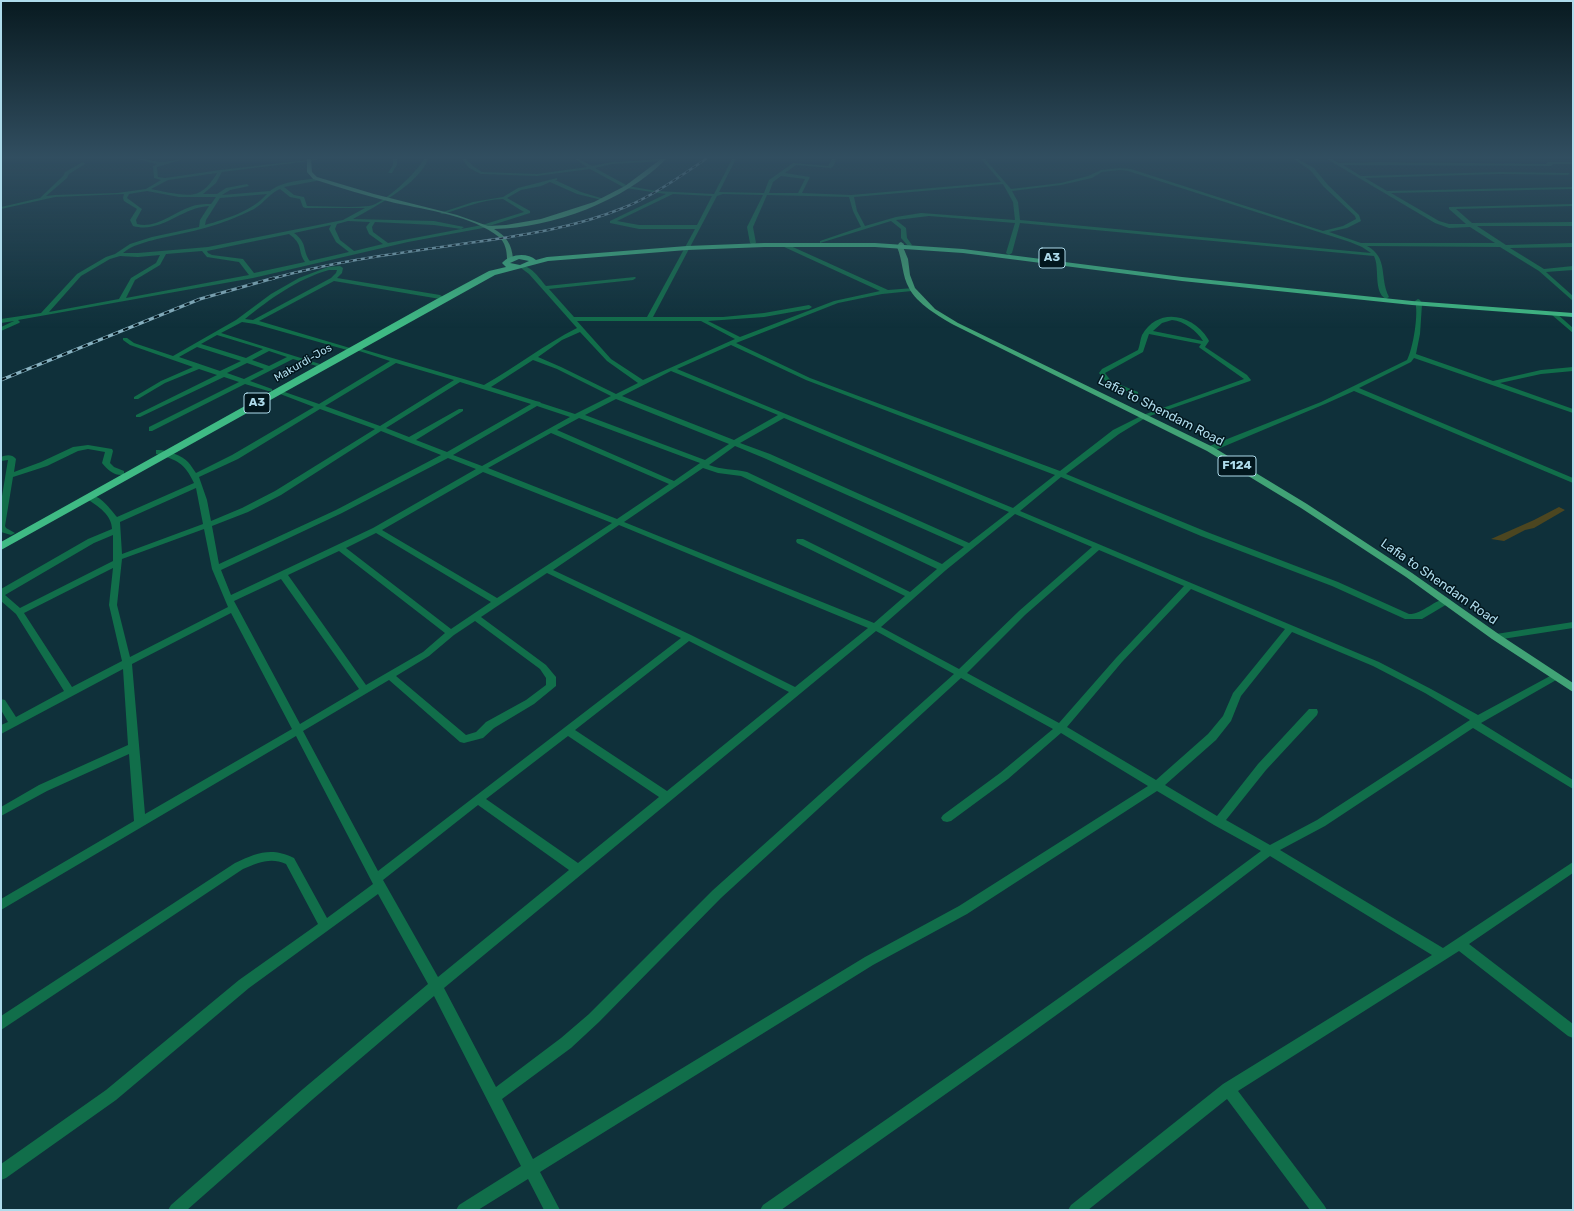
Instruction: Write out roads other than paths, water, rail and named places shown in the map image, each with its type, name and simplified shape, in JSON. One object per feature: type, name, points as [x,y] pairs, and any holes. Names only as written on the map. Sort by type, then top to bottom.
[{"type":"highway","name":"A3","points":[[508,260],[539,260],[753,243],[822,242],[905,245],[1009,253],[1172,274],[1419,302],[1573,311]]},
{"type":"highway","name":"A3","points":[[688,247],[845,244],[905,245],[1014,257],[1182,279],[1573,315]]},
{"type":"highway","name":"A3","points":[[520,267],[528,259]]},
{"type":"highway","points":[[508,260],[507,265],[520,267]]},
{"type":"highway","name":"Makurdi-Jos","points":[[1,547],[90,497],[163,453],[508,260]]},
{"type":"highway","name":"Makurdi-Jos","points":[[273,391],[317,364],[481,278],[497,272],[520,267]]},
{"type":"highway","name":"Makurdi-Jos","points":[[1,539],[121,472],[163,453]]},
{"type":"main road","points":[[450,216],[485,226],[507,227],[530,224]]},
{"type":"main road","points":[[501,236],[530,224],[561,216]]},
{"type":"main road","points":[[485,226],[501,236],[508,246],[528,259]]},
{"type":"main road","name":"F124","points":[[905,245],[906,259]]},
{"type":"main road","name":"Lafia to Shendam Road","points":[[905,245],[907,276],[912,289],[933,310],[956,324],[1210,449],[1304,506],[1573,688]]},
{"type":"main road","points":[[508,246],[508,260]]},
{"type":"street","points":[[136,216],[133,220],[135,225],[140,227],[154,226],[172,216]]},
{"type":"street","points":[[203,227],[203,220],[206,216]]},
{"type":"street","points":[[117,255],[121,249],[128,246],[203,227],[236,216]]},
{"type":"street","points":[[43,315],[82,273],[108,258],[117,255],[164,253],[204,249],[291,233],[347,220],[356,216]]},
{"type":"street","points":[[1,321],[43,315],[253,276],[386,245],[465,228],[485,226],[517,216]]},
{"type":"street","points":[[626,216],[612,222],[639,227],[699,227]]},
{"type":"street","points":[[648,320],[705,216]]},
{"type":"street","points":[[753,243],[753,234],[750,227],[756,216]]},
{"type":"street","points":[[857,216],[864,228]]},
{"type":"street","points":[[822,242],[864,228],[914,216]]},
{"type":"street","points":[[943,216],[1376,255]]},
{"type":"street","points":[[1009,253],[1018,222],[1018,216]]},
{"type":"street","points":[[1272,216],[1359,244],[1370,250],[1379,260],[1381,288],[1386,298]]},
{"type":"street","points":[[1324,232],[1345,227],[1359,220],[1357,216]]},
{"type":"street","points":[[1426,216],[1441,224],[1449,226],[1573,224]]},
{"type":"street","points":[[1459,216],[1471,225],[1542,270],[1573,299]]},
{"type":"street","points":[[347,220],[434,223],[465,228]]},
{"type":"street","points":[[893,220],[903,228],[905,245]]},
{"type":"street","points":[[373,221],[369,227],[371,233],[386,245]]},
{"type":"street","points":[[335,223],[332,229],[338,241],[354,253]]},
{"type":"street","points":[[291,233],[300,240],[304,249],[304,258],[309,263]]},
{"type":"street","points":[[1359,244],[1573,246]]},
{"type":"street","points":[[784,245],[886,291]]},
{"type":"street","points":[[204,249],[206,255],[209,257],[241,260],[253,276]]},
{"type":"street","points":[[122,300],[133,279],[158,264],[164,253]]},
{"type":"street","points":[[520,267],[531,273],[609,360],[643,383]]},
{"type":"street","points":[[175,358],[238,321],[276,294],[303,278],[326,270],[340,268],[339,273],[333,279],[253,322]]},
{"type":"street","points":[[1542,270],[1573,268]]},
{"type":"street","points":[[544,288],[633,278]]},
{"type":"street","points":[[333,279],[440,297]]},
{"type":"street","points":[[572,319],[703,320],[764,315],[886,291],[912,289]]},
{"type":"street","points":[[1,730],[127,663],[283,575],[376,530],[434,495],[616,396],[671,369],[740,339],[836,302]]},
{"type":"street","points":[[1210,449],[1323,403],[1409,361],[1413,355],[1419,302]]},
{"type":"street","points":[[1554,314],[1573,332]]},
{"type":"street","points":[[1,329],[26,318]]},
{"type":"street","points":[[176,1210],[308,1094],[436,986],[875,627],[942,568],[1092,449],[1145,416],[1248,380],[1245,376],[1202,347],[1206,341],[1204,337],[1187,321],[1180,318],[1164,321],[1148,332],[1143,340],[1141,351],[1104,370],[1102,373],[1110,382],[1136,393]]},
{"type":"street","points":[[703,320],[740,339]]},
{"type":"street","points":[[238,321],[253,322],[350,348],[538,403],[578,416],[705,464],[718,471],[744,474],[942,568]]},
{"type":"street","points":[[485,387],[534,358],[560,339],[581,329]]},
{"type":"street","points":[[1148,332],[1204,343]]},
{"type":"street","points":[[216,333],[317,364]]},
{"type":"street","points":[[125,339],[132,344],[223,373],[382,429],[618,522],[875,627],[1060,728],[1218,822],[1270,850],[1443,955]]},
{"type":"street","points":[[731,343],[808,379],[1060,474],[1204,534],[1335,584],[1408,617],[1419,617],[1446,602]]},
{"type":"street","points":[[197,345],[269,368]]},
{"type":"street","points":[[138,416],[269,349]]},
{"type":"street","points":[[1413,355],[1573,411]]},
{"type":"street","points":[[152,429],[292,357]]},
{"type":"street","points":[[534,358],[559,368],[616,396],[736,443],[837,486],[970,547]]},
{"type":"street","points":[[70,692],[19,612],[1,594],[197,480],[395,361]]},
{"type":"street","points":[[136,398],[158,385],[200,366]]},
{"type":"street","points":[[671,369],[1098,546],[1376,664],[1428,691],[1573,785]]},
{"type":"street","points":[[1492,383],[1537,373],[1573,369]]},
{"type":"street","points":[[19,612],[118,560],[208,526],[245,510],[288,487],[460,380]]},
{"type":"street","points":[[1353,388],[1573,481]]},
{"type":"street","points":[[216,569],[277,542],[448,455],[538,403]]},
{"type":"street","points":[[410,440],[461,410]]},
{"type":"street","points":[[1,905],[426,654],[451,633],[497,602],[736,443],[783,415]]},
{"type":"street","points":[[552,431],[675,484]]},
{"type":"street","points":[[10,475],[44,464],[81,448],[109,451],[106,464],[121,472]]},
{"type":"street","points":[[163,453],[185,463],[197,480],[216,569],[232,604],[378,882],[436,986],[552,1210]]},
{"type":"street","points":[[1,459],[7,457],[12,459],[1,526],[3,530],[11,534]]},
{"type":"street","points":[[90,497],[102,505],[116,526],[118,560],[113,604],[120,641],[127,663],[140,822]]},
{"type":"street","points":[[376,530],[497,602]]},
{"type":"street","points":[[800,541],[911,596]]},
{"type":"street","points":[[494,1097],[566,1043],[594,1018],[717,894],[961,673],[1022,613],[1098,546]]},
{"type":"street","points":[[340,547],[451,633]]},
{"type":"street","points":[[547,570],[688,636],[796,692]]},
{"type":"street","points":[[283,575],[364,691]]},
{"type":"street","points":[[947,818],[1004,776],[1060,728],[1118,660],[1190,585]]},
{"type":"street","points":[[390,676],[464,739],[479,734],[490,725],[530,702],[551,686],[551,677],[543,666],[476,617]]},
{"type":"street","points":[[1496,637],[1573,625]]},
{"type":"street","points":[[464,1210],[869,961],[963,910],[1157,786],[1212,737],[1227,718],[1237,695],[1291,627]]},
{"type":"street","points":[[1,1173],[111,1095],[244,984],[325,926],[479,800],[688,636]]},
{"type":"street","points":[[768,1210],[965,1073],[1177,921],[1270,850],[1321,823],[1475,722],[1555,677]]},
{"type":"street","points":[[1,702],[14,723]]},
{"type":"street","points":[[1218,822],[1262,768],[1313,712]]},
{"type":"street","points":[[567,730],[668,797]]},
{"type":"street","points":[[1,812],[43,788],[134,747]]},
{"type":"street","points":[[479,800],[578,870]]},
{"type":"street","points":[[1,1024],[239,866],[259,857],[274,855],[282,856],[290,861],[325,926]]},
{"type":"street","points":[[1076,1210],[1228,1089],[1443,955],[1573,867]]},
{"type":"street","points":[[1459,944],[1573,1032]]},
{"type":"street","points":[[1228,1089],[1319,1210]]},
{"type":"railway","points":[[271,279],[296,272],[398,253],[551,230],[603,216]]},
{"type":"railway","points":[[1,380],[200,299],[274,278]]}]
